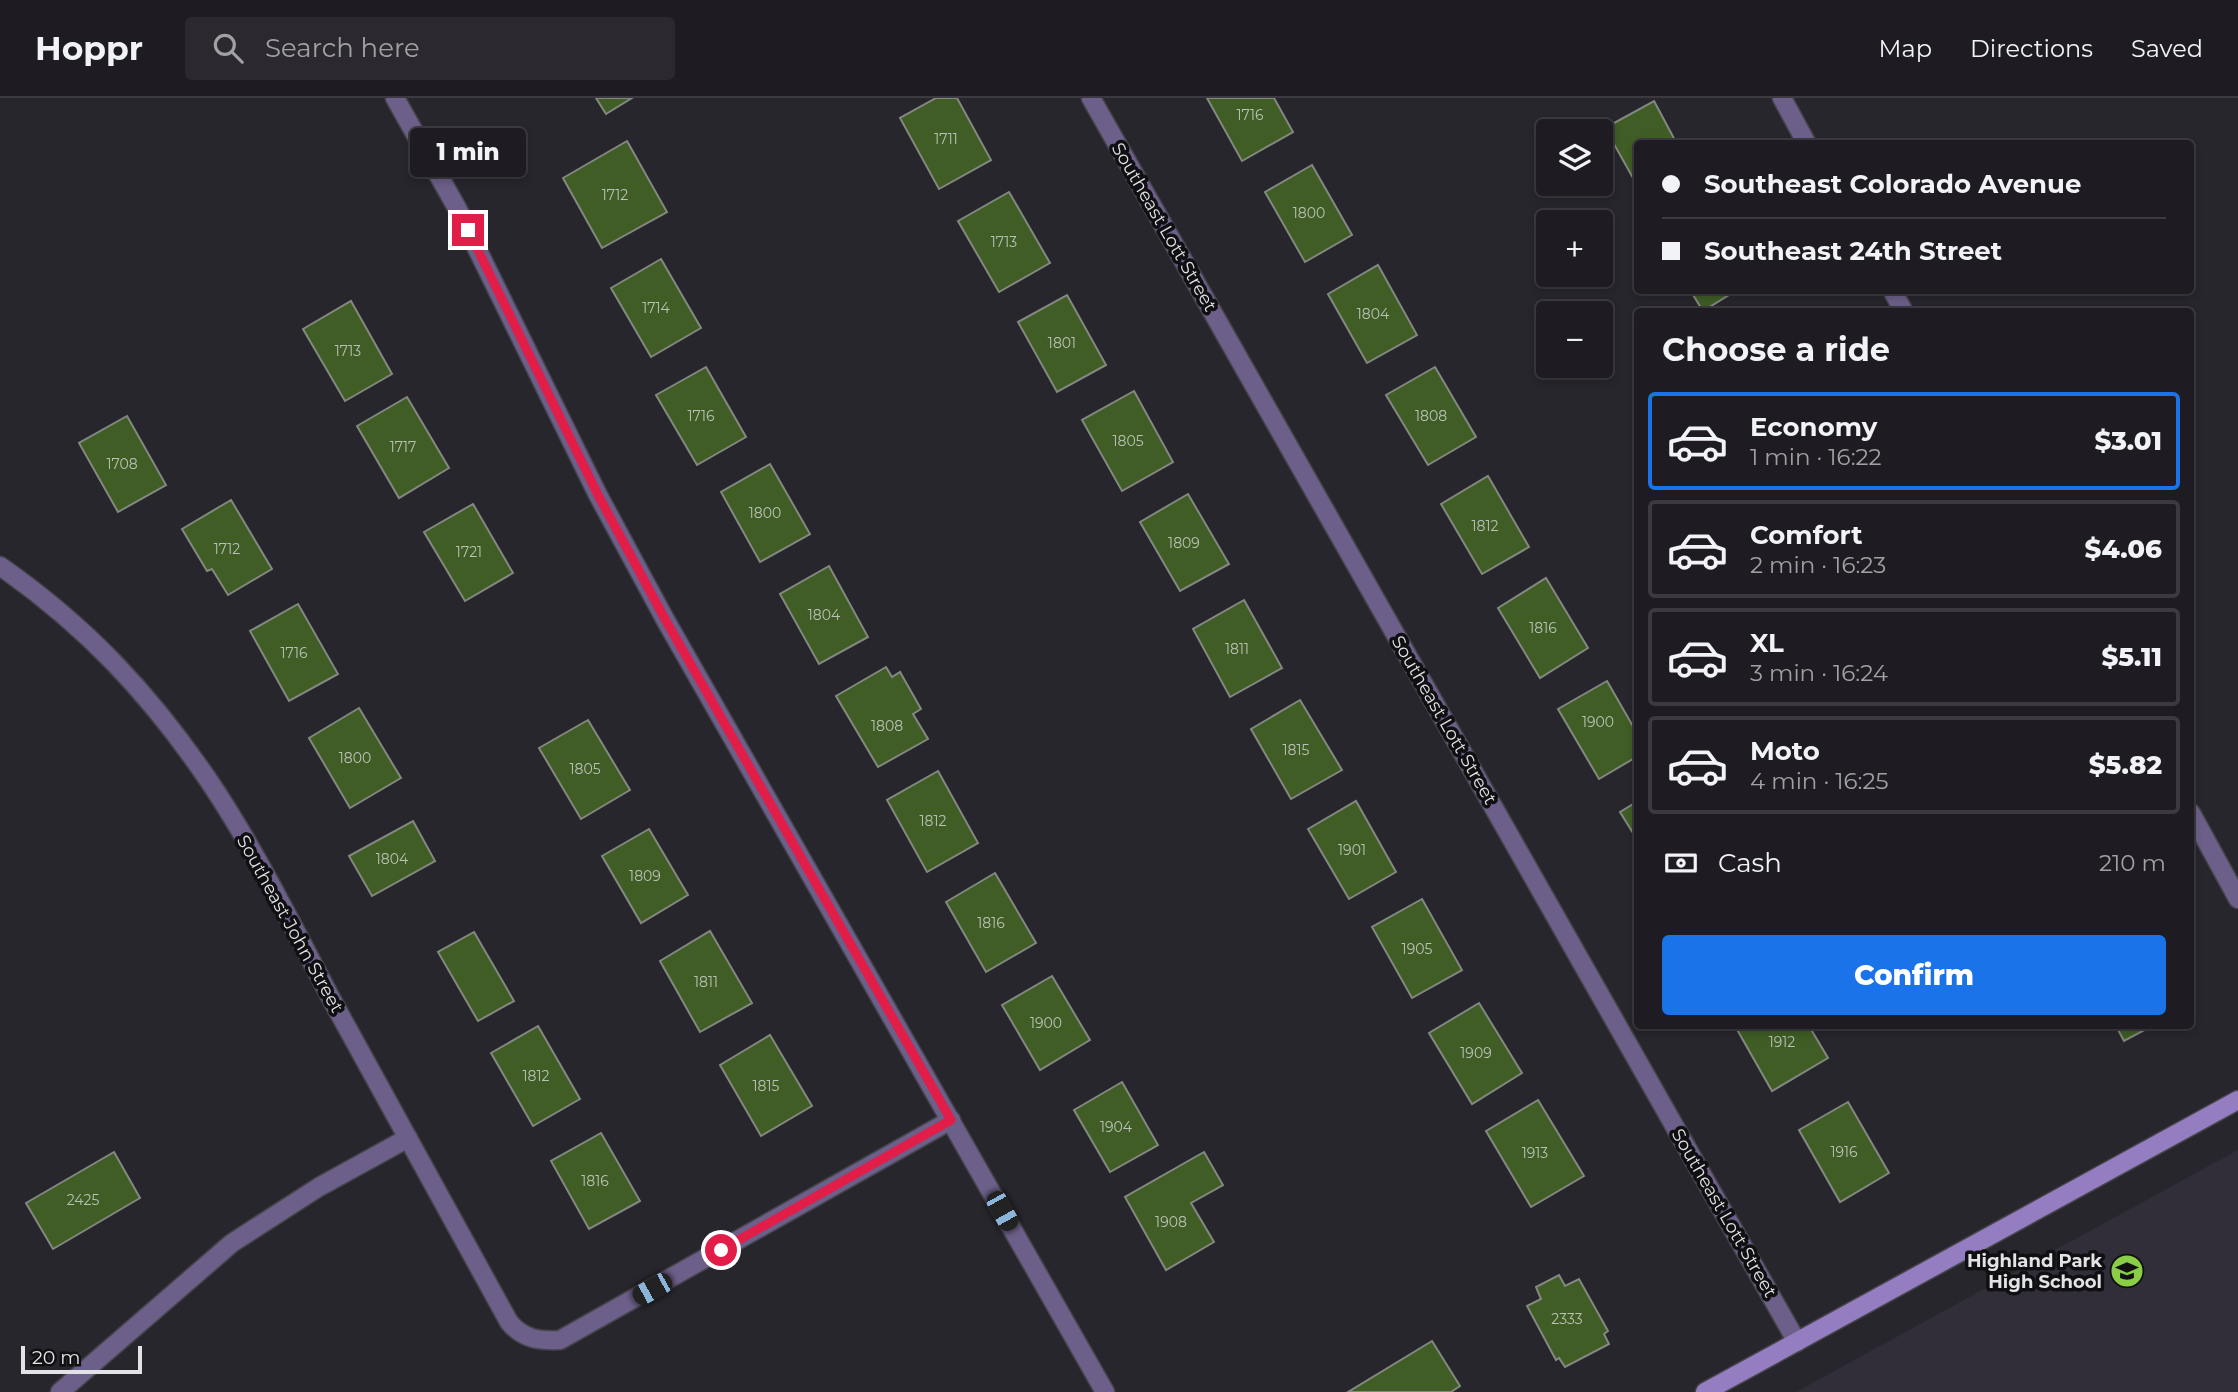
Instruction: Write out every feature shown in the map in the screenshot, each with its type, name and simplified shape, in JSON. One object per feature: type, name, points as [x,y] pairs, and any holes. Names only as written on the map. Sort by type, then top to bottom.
[{"type":"main road","points":[[1705,1392],[2238,1100]]},
{"type":"street","points":[[395,98],[457,208],[598,495],[666,621],[1105,1392]]},
{"type":"street","name":"Southeast Lott Street","points":[[1091,98],[1797,1342]]},
{"type":"street","points":[[1782,98],[1805,140]]},
{"type":"street","name":"Southeast John Street","points":[[0,566],[88,635],[135,684],[177,735],[211,783],[509,1322],[517,1331],[537,1341],[560,1340],[951,1120]]},
{"type":"street","points":[[2194,818],[2238,899]]},
{"type":"street","points":[[60,1392],[232,1243],[319,1187],[408,1138]]},
{"type":"shaded area","name":"Highland Park High School","points":[[2238,1150],[2238,1392],[1796,1392]]},
{"type":"building","points":[[596,98],[632,98],[606,114]]},
{"type":"building","points":[[936,98],[957,98],[991,160],[939,189],[900,118]]},
{"type":"building","points":[[1207,98],[1274,98],[1293,132],[1242,161]]},
{"type":"building","points":[[1654,101],[1675,140],[1634,140],[1634,180],[1613,142],[1613,124]]},
{"type":"building","points":[[627,141],[667,212],[602,248],[563,178]]},
{"type":"building","points":[[1312,165],[1352,235],[1305,262],[1265,192]]},
{"type":"building","points":[[1009,192],[1050,263],[999,292],[958,221]]},
{"type":"building","points":[[661,259],[701,328],[651,357],[611,288]]},
{"type":"building","points":[[1378,265],[1417,335],[1367,363],[1328,294]]},
{"type":"building","points":[[1692,294],[1731,294],[1708,308],[1701,308]]},
{"type":"building","points":[[1067,295],[1106,365],[1057,392],[1018,322]]},
{"type":"building","points":[[351,301],[392,374],[345,401],[303,329]]},
{"type":"building","points":[[706,367],[746,437],[697,465],[656,395]]},
{"type":"building","points":[[1435,367],[1476,437],[1428,465],[1386,395]]},
{"type":"building","points":[[1134,391],[1173,462],[1122,491],[1082,420]]},
{"type":"building","points":[[407,397],[449,468],[399,498],[357,426]]},
{"type":"building","points":[[127,416],[166,485],[118,512],[79,443]]},
{"type":"building","points":[[770,464],[810,534],[760,562],[721,492]]},
{"type":"building","points":[[1488,476],[1529,547],[1482,574],[1441,504]]},
{"type":"building","points":[[1188,494],[1229,564],[1180,591],[1140,522]]},
{"type":"building","points":[[231,500],[272,569],[228,595],[212,569],[207,571],[182,529]]},
{"type":"building","points":[[473,504],[513,573],[465,601],[424,532]]},
{"type":"building","points":[[829,566],[868,637],[819,664],[780,594]]},
{"type":"building","points":[[1546,578],[1588,648],[1540,678],[1498,608]]},
{"type":"building","points":[[1244,600],[1282,668],[1230,697],[1193,629]]},
{"type":"building","points":[[298,604],[338,674],[289,701],[250,631]]},
{"type":"building","points":[[886,667],[892,677],[900,672],[921,709],[913,714],[928,739],[878,767],[836,696]]},
{"type":"building","points":[[1607,681],[1634,728],[1634,758],[1599,779],[1558,709]]},
{"type":"building","points":[[1300,700],[1342,770],[1291,799],[1251,729]]},
{"type":"building","points":[[359,708],[401,778],[350,808],[309,738]]},
{"type":"building","points":[[588,720],[630,790],[581,819],[539,748]]},
{"type":"building","points":[[938,771],[978,843],[927,872],[887,800]]},
{"type":"building","points":[[1356,801],[1396,872],[1349,899],[1308,829]]},
{"type":"building","points":[[1634,803],[1634,835],[1620,812]]},
{"type":"building","points":[[413,821],[435,861],[372,896],[349,856]]},
{"type":"building","points":[[649,829],[688,895],[641,923],[602,856]]},
{"type":"building","points":[[995,873],[1036,943],[986,972],[946,902]]},
{"type":"building","points":[[1422,899],[1462,970],[1412,998],[1372,927]]},
{"type":"building","points":[[710,931],[752,1003],[700,1032],[660,961]]},
{"type":"building","points":[[474,932],[514,1001],[478,1021],[438,952]]},
{"type":"building","points":[[1052,976],[1090,1040],[1040,1070],[1002,1005]]},
{"type":"building","points":[[1479,1003],[1522,1073],[1472,1104],[1429,1033]]},
{"type":"building","points":[[538,1026],[580,1099],[533,1126],[491,1053]]},
{"type":"building","points":[[1737,1029],[1811,1029],[1828,1058],[1772,1091]]},
{"type":"building","points":[[2118,1029],[2146,1029],[2124,1041]]},
{"type":"building","points":[[770,1035],[812,1106],[761,1136],[720,1065]]},
{"type":"building","points":[[1122,1082],[1158,1145],[1110,1172],[1074,1110]]},
{"type":"building","points":[[1538,1100],[1584,1176],[1531,1207],[1486,1131]]},
{"type":"building","points":[[1848,1102],[1889,1173],[1840,1202],[1799,1130]]},
{"type":"building","points":[[601,1133],[640,1201],[589,1229],[551,1161]]},
{"type":"building","points":[[114,1152],[140,1198],[53,1249],[26,1203]]},
{"type":"building","points":[[1204,1152],[1223,1185],[1191,1203],[1214,1242],[1166,1270],[1125,1197]]},
{"type":"building","points":[[1559,1275],[1565,1286],[1579,1279],[1608,1331],[1604,1334],[1609,1344],[1565,1367],[1559,1358],[1556,1360],[1527,1306],[1541,1299],[1536,1287]]},
{"type":"building","points":[[1432,1341],[1460,1386],[1451,1392],[1348,1392]]},
{"type":"place","name":"Highland Park High School","points":[[2127,1271]]},
{"type":"route","points":[[468,230],[598,495],[666,621],[951,1120],[721,1250]]}]
